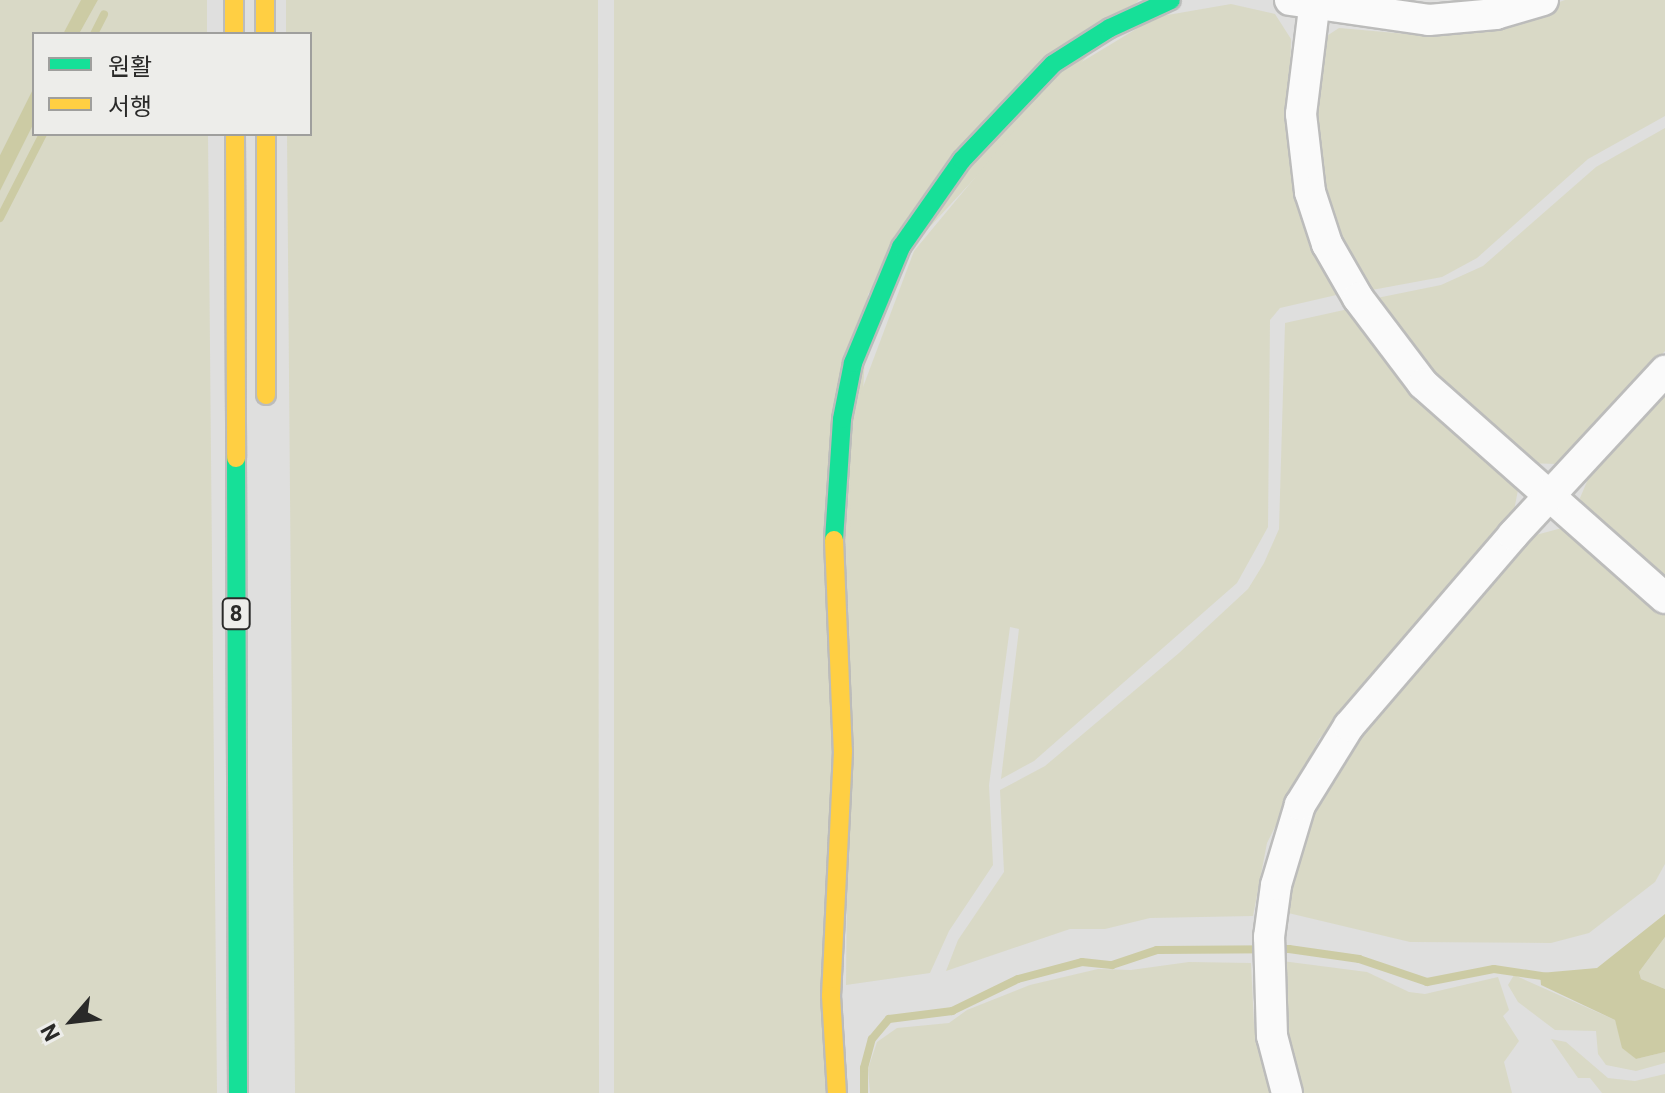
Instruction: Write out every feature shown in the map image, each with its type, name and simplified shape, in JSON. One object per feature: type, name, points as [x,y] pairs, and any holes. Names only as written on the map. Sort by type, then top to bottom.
[{"type":"main road","points":[[234,0],[234,32]]},
{"type":"main road","points":[[265,0],[265,32]]},
{"type":"main road","points":[[837,1093],[831,996],[843,751],[834,529],[842,419],[853,363],[876,297],[901,247],[982,137],[1053,64],[1110,28],[1171,0]]},
{"type":"main road","name":"8","points":[[235,136],[238,1093]]},
{"type":"main road","points":[[266,136],[266,422]]},
{"type":"street","points":[[1543,0],[1496,14],[1440,20],[1306,2],[1301,114],[1310,192],[1327,244],[1366,311],[1423,384],[1665,598]]},
{"type":"street","points":[[1287,1093],[1272,1036],[1269,951],[1285,849],[1300,805],[1329,752],[1550,494],[1665,371]]},
{"type":"shaded area","points":[[0,0],[82,0],[64,32],[32,32],[32,91],[0,155]]},
{"type":"shaded area","points":[[81,0],[98,0],[80,32],[64,32]]},
{"type":"shaded area","points":[[98,0],[207,0],[207,32],[80,32]]},
{"type":"shaded area","points":[[286,0],[598,0],[599,1093],[295,1093],[287,136],[312,136],[312,32],[286,32]]},
{"type":"shaded area","points":[[614,0],[1139,0],[868,294],[828,1093],[614,1093]]},
{"type":"shaded area","points":[[1565,0],[1665,0],[1665,116],[1588,159],[1477,258],[1442,277],[1361,292],[1333,243],[1308,113],[1319,41],[1339,28],[1430,36],[1486,28]]},
{"type":"shaded area","points":[[1231,4],[1275,14],[1291,39],[1290,79],[1345,293],[1280,308],[1270,320],[1268,527],[1237,583],[1034,761],[1001,779],[1019,629],[1010,627],[989,785],[993,865],[949,931],[930,973],[846,985],[851,419],[914,251],[1060,75],[1156,17]]},
{"type":"shaded area","points":[[32,91],[32,127],[0,191],[0,155]]},
{"type":"shaded area","points":[[32,127],[32,136],[208,136],[217,1093],[0,1093],[0,191]]},
{"type":"shaded area","points":[[1665,128],[1665,351],[1567,456],[1556,464],[1526,463],[1433,382],[1367,300],[1441,285],[1483,266],[1596,167]]},
{"type":"shaded area","points":[[1353,308],[1509,472],[1518,490],[1513,516],[1319,739],[1267,843],[1253,916],[1150,918],[1105,929],[1070,929],[946,971],[958,940],[1004,872],[1000,790],[1045,766],[1179,653],[1248,589],[1264,563],[1279,529],[1285,323]]},
{"type":"shaded area","points":[[1665,388],[1664,577],[1649,573],[1583,515],[1580,498],[1591,472]]},
{"type":"shaded area","points":[[1562,528],[1578,534],[1665,611],[1665,864],[1655,882],[1589,933],[1551,943],[1410,942],[1284,912],[1305,834],[1327,779],[1347,747],[1521,545],[1532,536]]},
{"type":"shaded area","points":[[1665,914],[1665,937],[1639,972],[1641,979],[1665,989],[1665,1052],[1636,1059],[1622,1048],[1615,1020],[1541,985],[1540,973],[1597,968]]},
{"type":"shaded area","points":[[1665,937],[1665,989],[1641,979],[1639,972]]},
{"type":"shaded area","points":[[1282,961],[1367,972],[1409,992],[1425,994],[1498,977],[1509,1010],[1503,1016],[1519,1041],[1504,1062],[1512,1093],[1298,1093],[1281,1033]]},
{"type":"shaded area","points":[[1189,962],[1251,963],[1254,1025],[1270,1093],[870,1093],[868,1069],[877,1042],[897,1028],[949,1023],[967,1010],[1030,985],[1098,969],[1131,970]]},
{"type":"shaded area","points":[[1514,975],[1615,1020],[1623,1048],[1636,1059],[1665,1052],[1665,1063],[1636,1071],[1606,1065],[1598,1054],[1596,1031],[1555,1030],[1518,1002],[1508,985]]},
{"type":"shaded area","points":[[1551,1039],[1566,1042],[1608,1078],[1635,1081],[1665,1074],[1665,1093],[1602,1093],[1590,1078],[1578,1078]]},
{"type":"waterway","points":[[95,32],[104,14]]},
{"type":"waterway","points":[[0,218],[42,136]]},
{"type":"waterway","points":[[864,1093],[864,1068],[872,1039],[889,1019],[952,1011],[1018,979],[1082,962],[1112,965],[1157,950],[1289,949],[1359,959],[1427,982],[1494,969],[1549,977]]},
{"type":"traffic: fast","points":[[834,540],[842,419],[853,363],[901,247],[962,160],[1053,64],[1110,28],[1171,0]]},
{"type":"traffic: fast","points":[[236,458],[238,1093]]},
{"type":"traffic: slow","points":[[234,0],[234,32]]},
{"type":"traffic: slow","points":[[265,0],[265,32]]},
{"type":"traffic: slow","points":[[235,136],[236,458]]},
{"type":"traffic: slow","points":[[266,136],[266,395]]},
{"type":"traffic: slow","points":[[834,540],[843,751],[831,996],[837,1093]]}]
